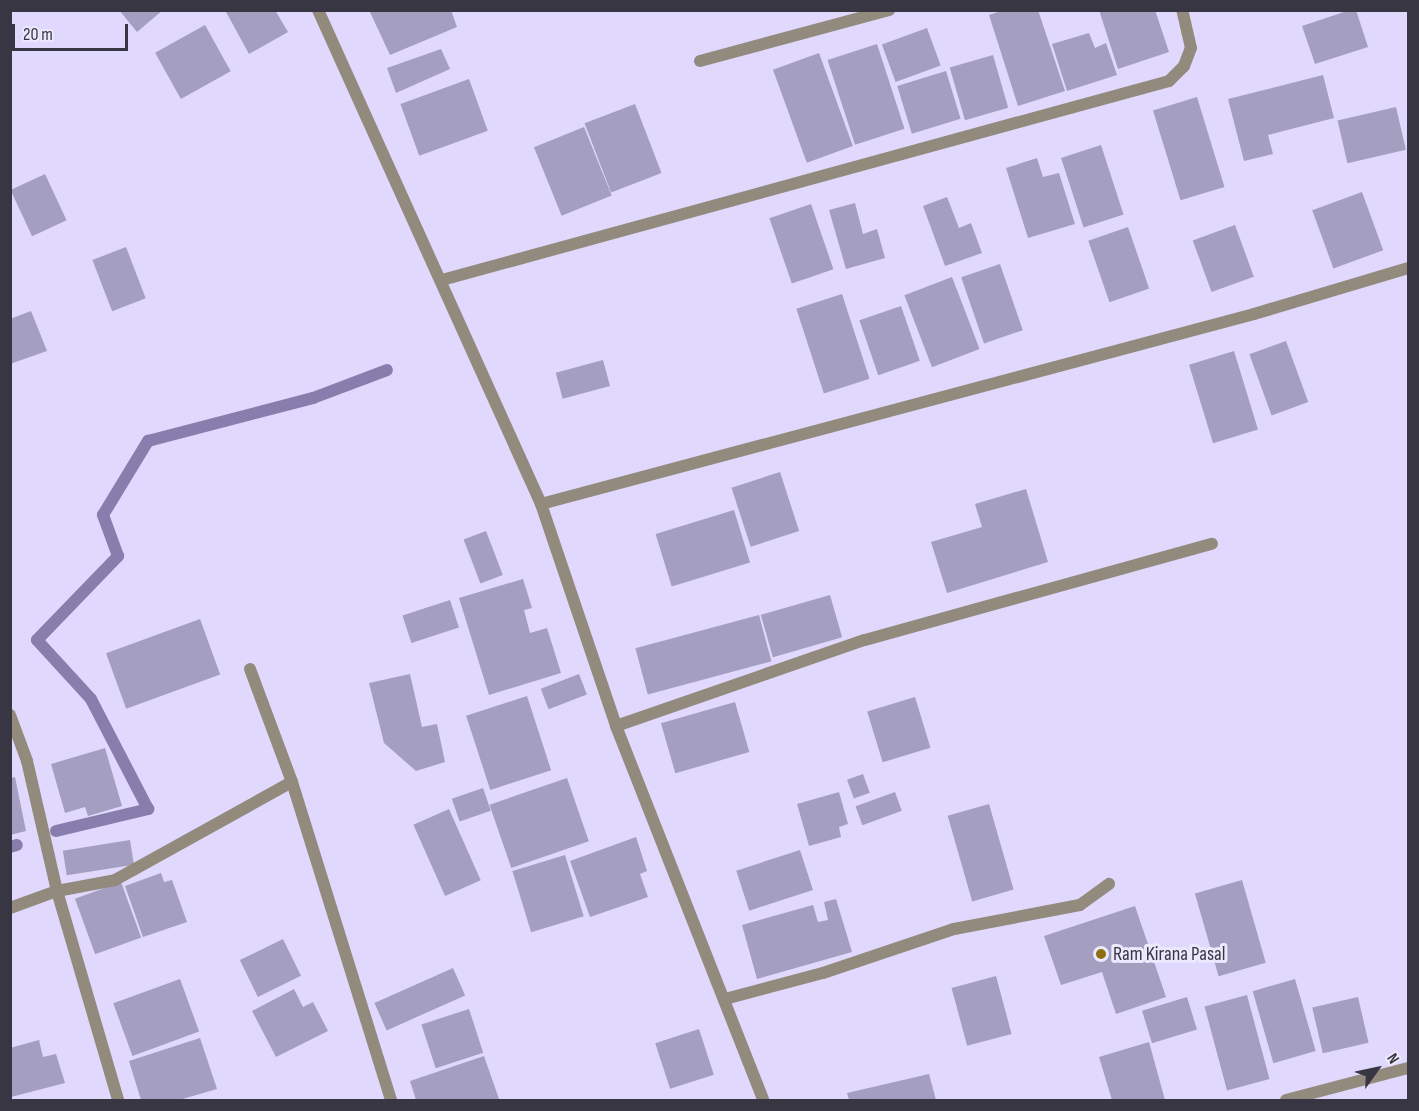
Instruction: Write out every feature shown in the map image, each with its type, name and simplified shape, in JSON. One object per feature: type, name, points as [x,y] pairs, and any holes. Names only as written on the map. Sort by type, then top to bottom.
[{"type":"street","points":[[318,10],[442,279],[541,504],[616,726],[725,999],[763,1101]]},
{"type":"street","points":[[700,62],[889,10]]},
{"type":"street","points":[[442,279],[1169,81],[1184,66],[1191,48],[1182,10]]},
{"type":"street","points":[[541,504],[1243,317],[1408,268]]},
{"type":"street","points":[[616,726],[865,640],[1212,544]]},
{"type":"street","points":[[250,669],[292,782],[391,1101]]},
{"type":"street","points":[[10,715],[27,761],[57,891],[118,1101]]},
{"type":"street","points":[[10,908],[57,891],[115,880],[292,782]]},
{"type":"street","points":[[725,999],[823,973],[954,929],[1080,905],[1109,884]]},
{"type":"street","points":[[1286,1101],[1408,1068]]},
{"type":"building","points":[[119,10],[163,10],[137,32]]},
{"type":"building","points":[[225,10],[275,10],[288,32],[249,54]]},
{"type":"building","points":[[369,10],[451,10],[457,27],[390,55]]},
{"type":"building","points":[[1004,10],[1038,10],[1065,91],[1018,106],[989,15]]},
{"type":"building","points":[[1099,10],[1155,10],[1169,52],[1118,69]]},
{"type":"building","points":[[1356,10],[1368,47],[1315,64],[1302,26]]},
{"type":"building","points":[[205,25],[231,71],[181,99],[155,53]]},
{"type":"building","points":[[927,28],[941,66],[896,82],[882,44]]},
{"type":"building","points":[[1089,33],[1095,48],[1106,43],[1117,75],[1067,91],[1052,44]]},
{"type":"building","points":[[877,44],[905,129],[855,145],[828,60]]},
{"type":"building","points":[[441,49],[450,69],[396,93],[387,68]]},
{"type":"building","points":[[819,53],[853,146],[807,163],[773,70]]},
{"type":"building","points":[[993,55],[1008,108],[965,120],[950,67]]},
{"type":"building","points":[[946,71],[961,119],[912,134],[897,86]]},
{"type":"building","points":[[1323,75],[1334,118],[1268,135],[1273,154],[1244,161],[1228,99]]},
{"type":"building","points":[[469,79],[488,131],[419,156],[400,104]]},
{"type":"building","points":[[1197,97],[1224,187],[1180,200],[1153,110]]},
{"type":"building","points":[[635,104],[662,173],[611,192],[585,123]]},
{"type":"building","points":[[1396,107],[1406,150],[1347,163],[1338,120]]},
{"type":"building","points":[[584,127],[612,196],[562,216],[534,147]]},
{"type":"building","points":[[1101,145],[1124,214],[1084,227],[1061,158]]},
{"type":"building","points":[[1037,158],[1043,177],[1059,173],[1075,224],[1028,238],[1006,168]]},
{"type":"building","points":[[45,174],[67,220],[32,236],[11,190]]},
{"type":"building","points":[[1362,192],[1383,250],[1333,268],[1312,210]]},
{"type":"building","points":[[947,197],[959,228],[971,223],[982,253],[945,266],[923,206]]},
{"type":"building","points":[[855,203],[863,234],[877,229],[885,258],[846,269],[829,210]]},
{"type":"building","points":[[811,204],[833,269],[792,284],[769,218]]},
{"type":"building","points":[[1235,225],[1254,277],[1212,292],[1193,240]]},
{"type":"building","points":[[1128,227],[1149,288],[1109,302],[1088,241]]},
{"type":"building","points":[[126,247],[146,298],[112,311],[92,260]]},
{"type":"building","points":[[1000,264],[1023,330],[984,344],[961,277]]},
{"type":"building","points":[[952,277],[980,349],[932,367],[904,295]]},
{"type":"building","points":[[842,294],[870,379],[824,393],[796,309]]},
{"type":"building","points":[[901,306],[920,361],[878,375],[859,320]]},
{"type":"building","points":[[31,311],[47,351],[10,364],[10,319]]},
{"type":"building","points":[[1286,341],[1308,402],[1272,415],[1249,354]]},
{"type":"building","points":[[1234,351],[1258,429],[1213,443],[1189,365]]},
{"type":"building","points":[[603,360],[610,386],[563,399],[556,373]]},
{"type":"building","points":[[780,472],[799,531],[751,547],[731,488]]},
{"type":"building","points":[[1026,489],[1048,562],[947,593],[931,542],[982,527],[975,504]]},
{"type":"building","points":[[734,510],[750,563],[672,587],[656,534]]},
{"type":"building","points":[[486,531],[503,575],[480,583],[464,540]]},
{"type":"building","points":[[523,579],[532,608],[524,610],[530,633],[547,628],[561,673],[489,695],[459,598]]},
{"type":"building","points":[[830,595],[842,637],[773,657],[761,615]]},
{"type":"building","points":[[450,600],[459,628],[411,643],[402,615]]},
{"type":"building","points":[[759,615],[771,661],[648,694],[635,648]]},
{"type":"building","points":[[200,619],[220,674],[126,709],[106,653]]},
{"type":"building","points":[[410,674],[422,727],[437,724],[445,762],[416,771],[384,743],[369,683]]},
{"type":"building","points":[[579,674],[587,695],[549,709],[541,689]]},
{"type":"building","points":[[527,696],[551,770],[490,790],[466,716]]},
{"type":"building","points":[[915,697],[930,748],[883,762],[867,712]]},
{"type":"building","points":[[735,702],[749,752],[675,773],[661,723]]},
{"type":"building","points":[[105,748],[122,806],[88,816],[85,807],[65,813],[51,764]]},
{"type":"building","points":[[863,774],[870,793],[854,799],[847,780]]},
{"type":"building","points":[[15,777],[26,831],[10,835],[10,778]]},
{"type":"building","points":[[567,778],[589,841],[511,868],[489,805]]},
{"type":"building","points":[[483,788],[491,811],[460,821],[452,799]]},
{"type":"building","points":[[839,792],[848,824],[839,827],[841,837],[809,846],[797,804]]},
{"type":"building","points":[[895,792],[902,811],[862,825],[856,806]]},
{"type":"building","points":[[989,804],[1014,890],[972,901],[948,816]]},
{"type":"building","points":[[449,809],[481,880],[445,896],[413,825]]},
{"type":"building","points":[[636,837],[647,871],[640,874],[648,897],[590,917],[570,861]]},
{"type":"building","points":[[130,840],[134,865],[67,875],[63,851]]},
{"type":"building","points":[[800,850],[813,890],[749,911],[736,871]]},
{"type":"building","points":[[565,855],[584,916],[531,932],[512,871]]},
{"type":"building","points":[[161,873],[164,882],[172,880],[187,922],[143,937],[125,886]]},
{"type":"building","points":[[1242,880],[1266,963],[1219,976],[1195,894]]},
{"type":"building","points":[[121,882],[141,937],[95,954],[75,899]]},
{"type":"building","points":[[836,899],[852,952],[757,979],[742,925],[813,905],[818,922],[828,920],[824,902]]},
{"type":"building","name":"Ram Kirana Pasal","points":[[1135,906],[1166,997],[1116,1014],[1102,972],[1061,985],[1044,936]]},
{"type":"building","points":[[283,939],[301,976],[258,997],[240,960]]},
{"type":"building","points":[[453,968],[465,995],[387,1030],[374,1003]]},
{"type":"building","points":[[996,976],[1012,1034],[967,1046],[952,988]]},
{"type":"building","points":[[180,979],[199,1032],[132,1056],[113,1003]]},
{"type":"building","points":[[1295,979],[1316,1051],[1273,1063],[1253,991]]},
{"type":"building","points":[[294,989],[303,1007],[313,1002],[328,1031],[276,1057],[252,1011]]},
{"type":"building","points":[[1247,995],[1270,1079],[1227,1090],[1204,1006]]},
{"type":"building","points":[[1187,997],[1197,1030],[1152,1043],[1142,1011]]},
{"type":"building","points":[[1358,997],[1369,1043],[1323,1053],[1312,1008]]},
{"type":"building","points":[[469,1009],[483,1053],[436,1068],[421,1024]]},
{"type":"building","points":[[699,1029],[714,1075],[670,1089],[655,1043]]},
{"type":"building","points":[[200,1038],[217,1089],[179,1100],[141,1100],[129,1061]]},
{"type":"building","points":[[39,1040],[43,1057],[56,1054],[65,1083],[11,1097],[10,1048]]},
{"type":"building","points":[[1149,1042],[1165,1100],[1112,1100],[1099,1057]]},
{"type":"building","points":[[484,1056],[499,1099],[416,1100],[410,1081]]},
{"type":"building","points":[[929,1074],[936,1100],[849,1100],[847,1093]]},
{"type":"waterway","points":[[56,831],[148,809],[91,699],[37,640],[118,556],[103,515],[148,441],[313,398],[387,370]]},
{"type":"waterway","points":[[10,847],[17,845]]},
{"type":"place","name":"Ram Kirana Pasal","points":[[1101,954]]}]
